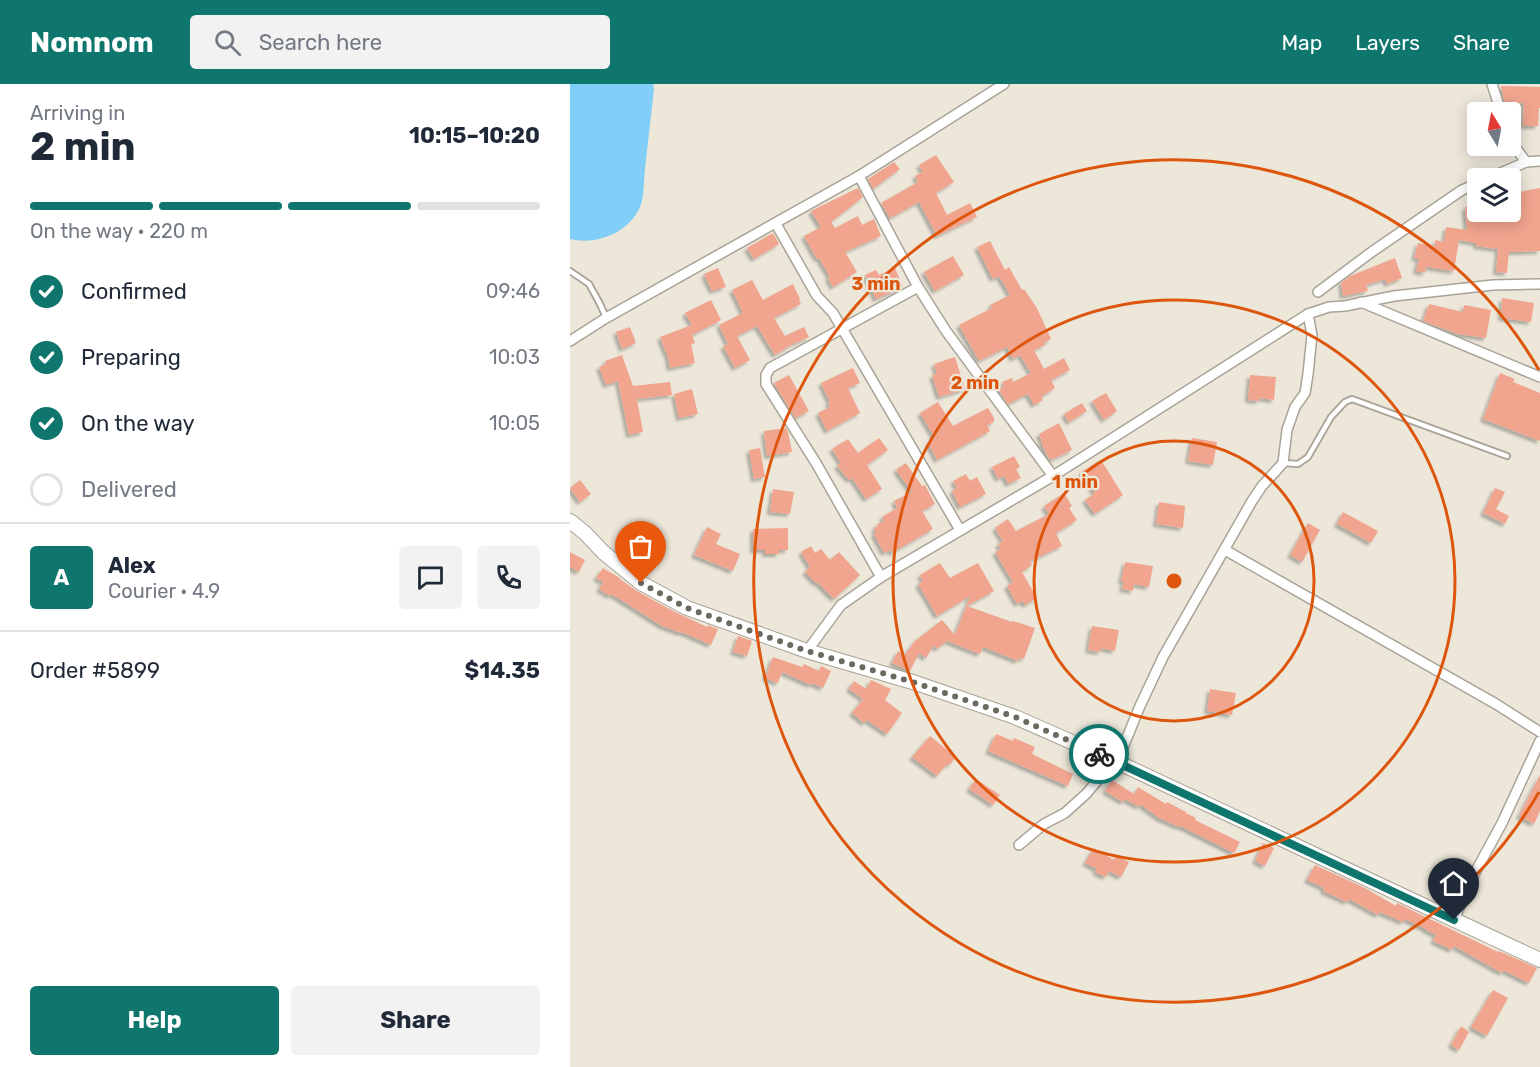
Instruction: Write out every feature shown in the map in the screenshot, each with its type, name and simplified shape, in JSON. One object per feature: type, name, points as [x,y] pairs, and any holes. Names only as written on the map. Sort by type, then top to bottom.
[{"type":"street","points":[[570,341],[606,318],[859,176],[1004,84]]},
{"type":"street","points":[[1492,84],[1498,102]]},
{"type":"street","points":[[1521,155],[1526,162]]},
{"type":"street","points":[[1512,168],[1526,162],[1540,161]]},
{"type":"street","points":[[859,176],[918,287],[946,331],[1053,476]]},
{"type":"street","points":[[1318,292],[1373,251],[1467,188]]},
{"type":"street","points":[[776,224],[817,296],[833,313],[960,530]]},
{"type":"street","points":[[807,651],[841,605],[881,577],[1053,476],[1308,314],[1329,307],[1394,296],[1493,285],[1540,284]]},
{"type":"street","points":[[881,577],[816,464],[766,384],[766,375],[770,368],[918,287]]},
{"type":"street","points":[[1361,302],[1540,377]]},
{"type":"street","points":[[1019,845],[1044,824],[1065,813],[1117,762],[1163,657],[1262,486],[1283,464],[1287,430],[1295,407],[1305,393],[1311,335],[1308,314]]},
{"type":"street","points":[[570,521],[641,583],[687,608],[807,651],[916,683],[1015,717],[1117,762],[1540,960]]},
{"type":"street","points":[[1225,550],[1496,704],[1540,732]]},
{"type":"street","points":[[1454,920],[1470,882],[1502,822],[1540,741]]},
{"type":"lane","points":[[570,271],[589,284],[606,318]]},
{"type":"lane","points":[[1283,464],[1298,464],[1308,457],[1331,417],[1345,402],[1352,399],[1507,456]]},
{"type":"water","points":[[570,84],[653,84],[654,89],[643,197],[638,212],[631,221],[614,234],[592,240],[570,239]]},
{"type":"building","points":[[1501,86],[1540,87],[1538,126],[1523,126],[1524,103],[1505,102]]},
{"type":"building","points":[[936,155],[954,182],[936,193],[947,215],[970,203],[977,217],[937,236],[919,202],[890,218],[881,203],[918,182],[915,176],[923,172],[919,165]]},
{"type":"building","points":[[894,162],[900,169],[873,189],[868,179]]},
{"type":"building","points":[[858,188],[863,197],[831,222],[835,228],[858,216],[862,225],[874,219],[881,236],[845,252],[857,272],[833,287],[828,278],[830,277],[804,236],[821,227],[811,211]]},
{"type":"building","points":[[1540,188],[1540,251],[1509,252],[1507,273],[1496,272],[1498,249],[1476,246],[1476,243],[1459,240],[1454,271],[1426,267],[1425,273],[1416,271],[1419,259],[1414,258],[1418,243],[1435,247],[1435,240],[1444,242],[1446,227],[1467,230],[1465,207],[1467,207],[1467,222],[1521,222],[1521,191]]},
{"type":"building","points":[[773,233],[779,244],[754,259],[747,248]]},
{"type":"building","points":[[990,241],[1005,270],[1009,267],[1022,290],[1024,289],[1037,308],[1051,339],[1034,350],[1044,369],[1064,358],[1070,370],[1051,380],[1055,388],[1041,397],[1043,400],[1034,405],[1028,394],[1008,404],[998,389],[1004,386],[1002,382],[1012,378],[1013,382],[1031,373],[1020,355],[1013,359],[1007,347],[979,361],[959,325],[992,308],[990,305],[1010,295],[999,276],[993,279],[977,247]]},
{"type":"building","points":[[953,256],[964,275],[935,291],[924,272]]},
{"type":"building","points":[[1395,258],[1402,278],[1387,284],[1385,279],[1366,285],[1368,291],[1343,296],[1341,283],[1350,276]]},
{"type":"building","points":[[718,268],[726,287],[712,291],[704,274]]},
{"type":"building","points":[[895,268],[903,287],[876,299],[865,275],[876,270],[879,275]]},
{"type":"building","points":[[752,280],[763,300],[793,284],[801,304],[774,318],[785,336],[804,327],[809,337],[775,355],[757,326],[737,336],[750,360],[735,368],[723,346],[728,344],[719,325],[743,313],[732,290]]},
{"type":"building","points":[[1502,298],[1534,303],[1531,322],[1501,318]]},
{"type":"building","points":[[711,300],[721,320],[692,335],[695,343],[691,344],[695,363],[670,368],[660,337],[692,325],[685,313]]},
{"type":"building","points":[[1429,304],[1463,312],[1464,305],[1491,310],[1486,338],[1458,334],[1423,321]]},
{"type":"building","points":[[630,327],[636,343],[622,349],[616,332]]},
{"type":"building","points":[[622,355],[633,386],[670,382],[672,395],[637,399],[643,432],[629,435],[618,381],[606,385],[599,367],[606,364],[605,361]]},
{"type":"building","points":[[955,357],[965,389],[939,397],[932,375],[937,374],[934,364]]},
{"type":"building","points":[[853,368],[860,383],[848,388],[860,413],[827,431],[818,413],[830,407],[821,383]]},
{"type":"building","points":[[1500,373],[1515,379],[1513,382],[1540,393],[1540,441],[1483,419]]},
{"type":"building","points":[[789,375],[809,411],[795,418],[774,383]]},
{"type":"building","points":[[1250,375],[1276,377],[1274,400],[1259,398],[1259,401],[1248,400]]},
{"type":"building","points":[[692,389],[698,414],[679,418],[674,394]]},
{"type":"building","points":[[1106,393],[1117,411],[1104,420],[1092,401]]},
{"type":"building","points":[[938,402],[953,426],[988,408],[994,418],[994,422],[987,425],[990,431],[937,460],[928,443],[935,438],[920,413]]},
{"type":"building","points":[[1082,403],[1087,411],[1069,422],[1064,414]]},
{"type":"building","points":[[1059,423],[1072,450],[1051,460],[1039,434]]},
{"type":"building","points":[[786,428],[792,452],[767,456],[764,431]]},
{"type":"building","points":[[879,438],[888,450],[867,465],[882,489],[866,499],[852,478],[849,480],[837,466],[841,463],[832,449],[848,439],[858,453]]},
{"type":"building","points":[[1192,438],[1217,442],[1213,465],[1188,461]]},
{"type":"building","points":[[760,448],[765,477],[754,479],[749,450]]},
{"type":"building","points":[[1014,456],[1020,467],[1016,469],[1021,478],[1008,484],[1004,476],[998,479],[992,467]]},
{"type":"building","points":[[1101,460],[1123,495],[1095,514],[1085,500],[1095,493],[1081,472]]},
{"type":"building","points":[[906,463],[922,486],[925,485],[935,504],[922,511],[933,529],[892,553],[890,550],[884,553],[874,534],[876,532],[874,528],[884,521],[882,517],[897,508],[894,501],[912,492],[896,470]]},
{"type":"building","points":[[966,474],[970,481],[977,477],[986,494],[960,507],[952,491],[957,488],[953,481]]},
{"type":"building","points":[[580,480],[591,494],[580,502],[570,488]]},
{"type":"building","points":[[1495,488],[1505,492],[1496,509],[1509,516],[1505,524],[1483,513]]},
{"type":"building","points":[[773,489],[794,492],[790,514],[770,512]]},
{"type":"building","points":[[1064,493],[1072,506],[1069,508],[1077,520],[1056,533],[1062,546],[1030,561],[1032,565],[1022,572],[1037,598],[1025,605],[1023,601],[1017,604],[1007,586],[1013,582],[995,552],[1001,549],[998,544],[1003,541],[995,528],[1008,519],[1016,531],[1049,514],[1044,506]]},
{"type":"building","points":[[1159,502],[1185,506],[1183,528],[1156,524]]},
{"type":"building","points":[[1343,512],[1378,531],[1371,543],[1337,524]]},
{"type":"building","points":[[1308,523],[1320,530],[1302,562],[1290,555]]},
{"type":"building","points":[[707,527],[721,534],[716,544],[740,554],[733,571],[694,555]]},
{"type":"building","points":[[788,528],[788,550],[779,550],[779,554],[765,554],[765,550],[753,550],[753,529]]},
{"type":"building","points":[[811,546],[815,553],[821,549],[830,560],[839,552],[860,575],[834,599],[805,572],[810,567],[801,552]]},
{"type":"building","points":[[570,552],[585,560],[579,572],[570,567]]},
{"type":"building","points":[[1125,562],[1153,566],[1149,587],[1134,584],[1133,591],[1122,589],[1124,581],[1121,581]]},
{"type":"building","points":[[940,563],[950,578],[978,563],[994,591],[967,606],[1035,628],[1024,659],[1019,658],[1018,661],[983,647],[980,654],[947,641],[937,649],[934,645],[926,658],[919,653],[910,671],[892,663],[898,651],[905,655],[915,641],[942,620],[955,635],[970,596],[937,616],[918,584],[923,581],[920,575]]},
{"type":"building","points":[[603,568],[637,591],[673,611],[707,627],[708,625],[718,629],[711,645],[662,626],[618,598],[599,589],[603,582],[596,578]]},
{"type":"building","points":[[1092,626],[1119,630],[1115,651],[1101,648],[1100,652],[1088,650]]},
{"type":"building","points":[[738,636],[752,641],[747,656],[733,652]]},
{"type":"building","points":[[773,657],[802,667],[804,664],[819,671],[821,666],[831,671],[823,688],[782,672],[778,683],[765,678]]},
{"type":"building","points":[[871,680],[891,689],[885,700],[902,713],[887,734],[867,720],[864,723],[852,713],[863,699],[849,689],[854,681],[866,689]]},
{"type":"building","points":[[1210,689],[1236,693],[1232,715],[1207,711]]},
{"type":"building","points":[[996,734],[1013,741],[1014,738],[1035,747],[1032,754],[1073,774],[1068,786],[988,751]]},
{"type":"building","points":[[930,736],[956,757],[937,776],[912,757]]},
{"type":"building","points":[[1540,775],[1540,811],[1534,824],[1519,816]]},
{"type":"building","points":[[976,779],[1000,795],[993,805],[969,789]]},
{"type":"building","points":[[1112,780],[1134,794],[1138,787],[1166,804],[1167,802],[1186,812],[1196,818],[1195,820],[1240,842],[1234,853],[1159,818],[1140,804],[1139,807],[1125,799],[1123,802],[1105,791]]},
{"type":"building","points":[[1263,843],[1274,848],[1265,866],[1255,861]]},
{"type":"building","points":[[1094,848],[1114,860],[1116,856],[1129,862],[1121,877],[1109,871],[1106,877],[1095,872],[1097,869],[1085,863]]},
{"type":"building","points":[[1315,865],[1365,888],[1396,906],[1397,903],[1498,952],[1537,968],[1529,983],[1503,970],[1502,973],[1454,946],[1452,950],[1433,941],[1436,935],[1405,919],[1403,922],[1380,912],[1378,915],[1349,899],[1347,902],[1323,891],[1324,888],[1307,880]]},
{"type":"building","points":[[1493,990],[1508,998],[1487,1036],[1471,1027]]},
{"type":"building","points":[[1461,1026],[1469,1032],[1459,1050],[1451,1045]]},
{"type":"way so far","points":[[641,583],[687,608],[807,651],[916,683],[1015,717],[1099,754]]},
{"type":"route","points":[[1099,754],[1454,920]]}]
